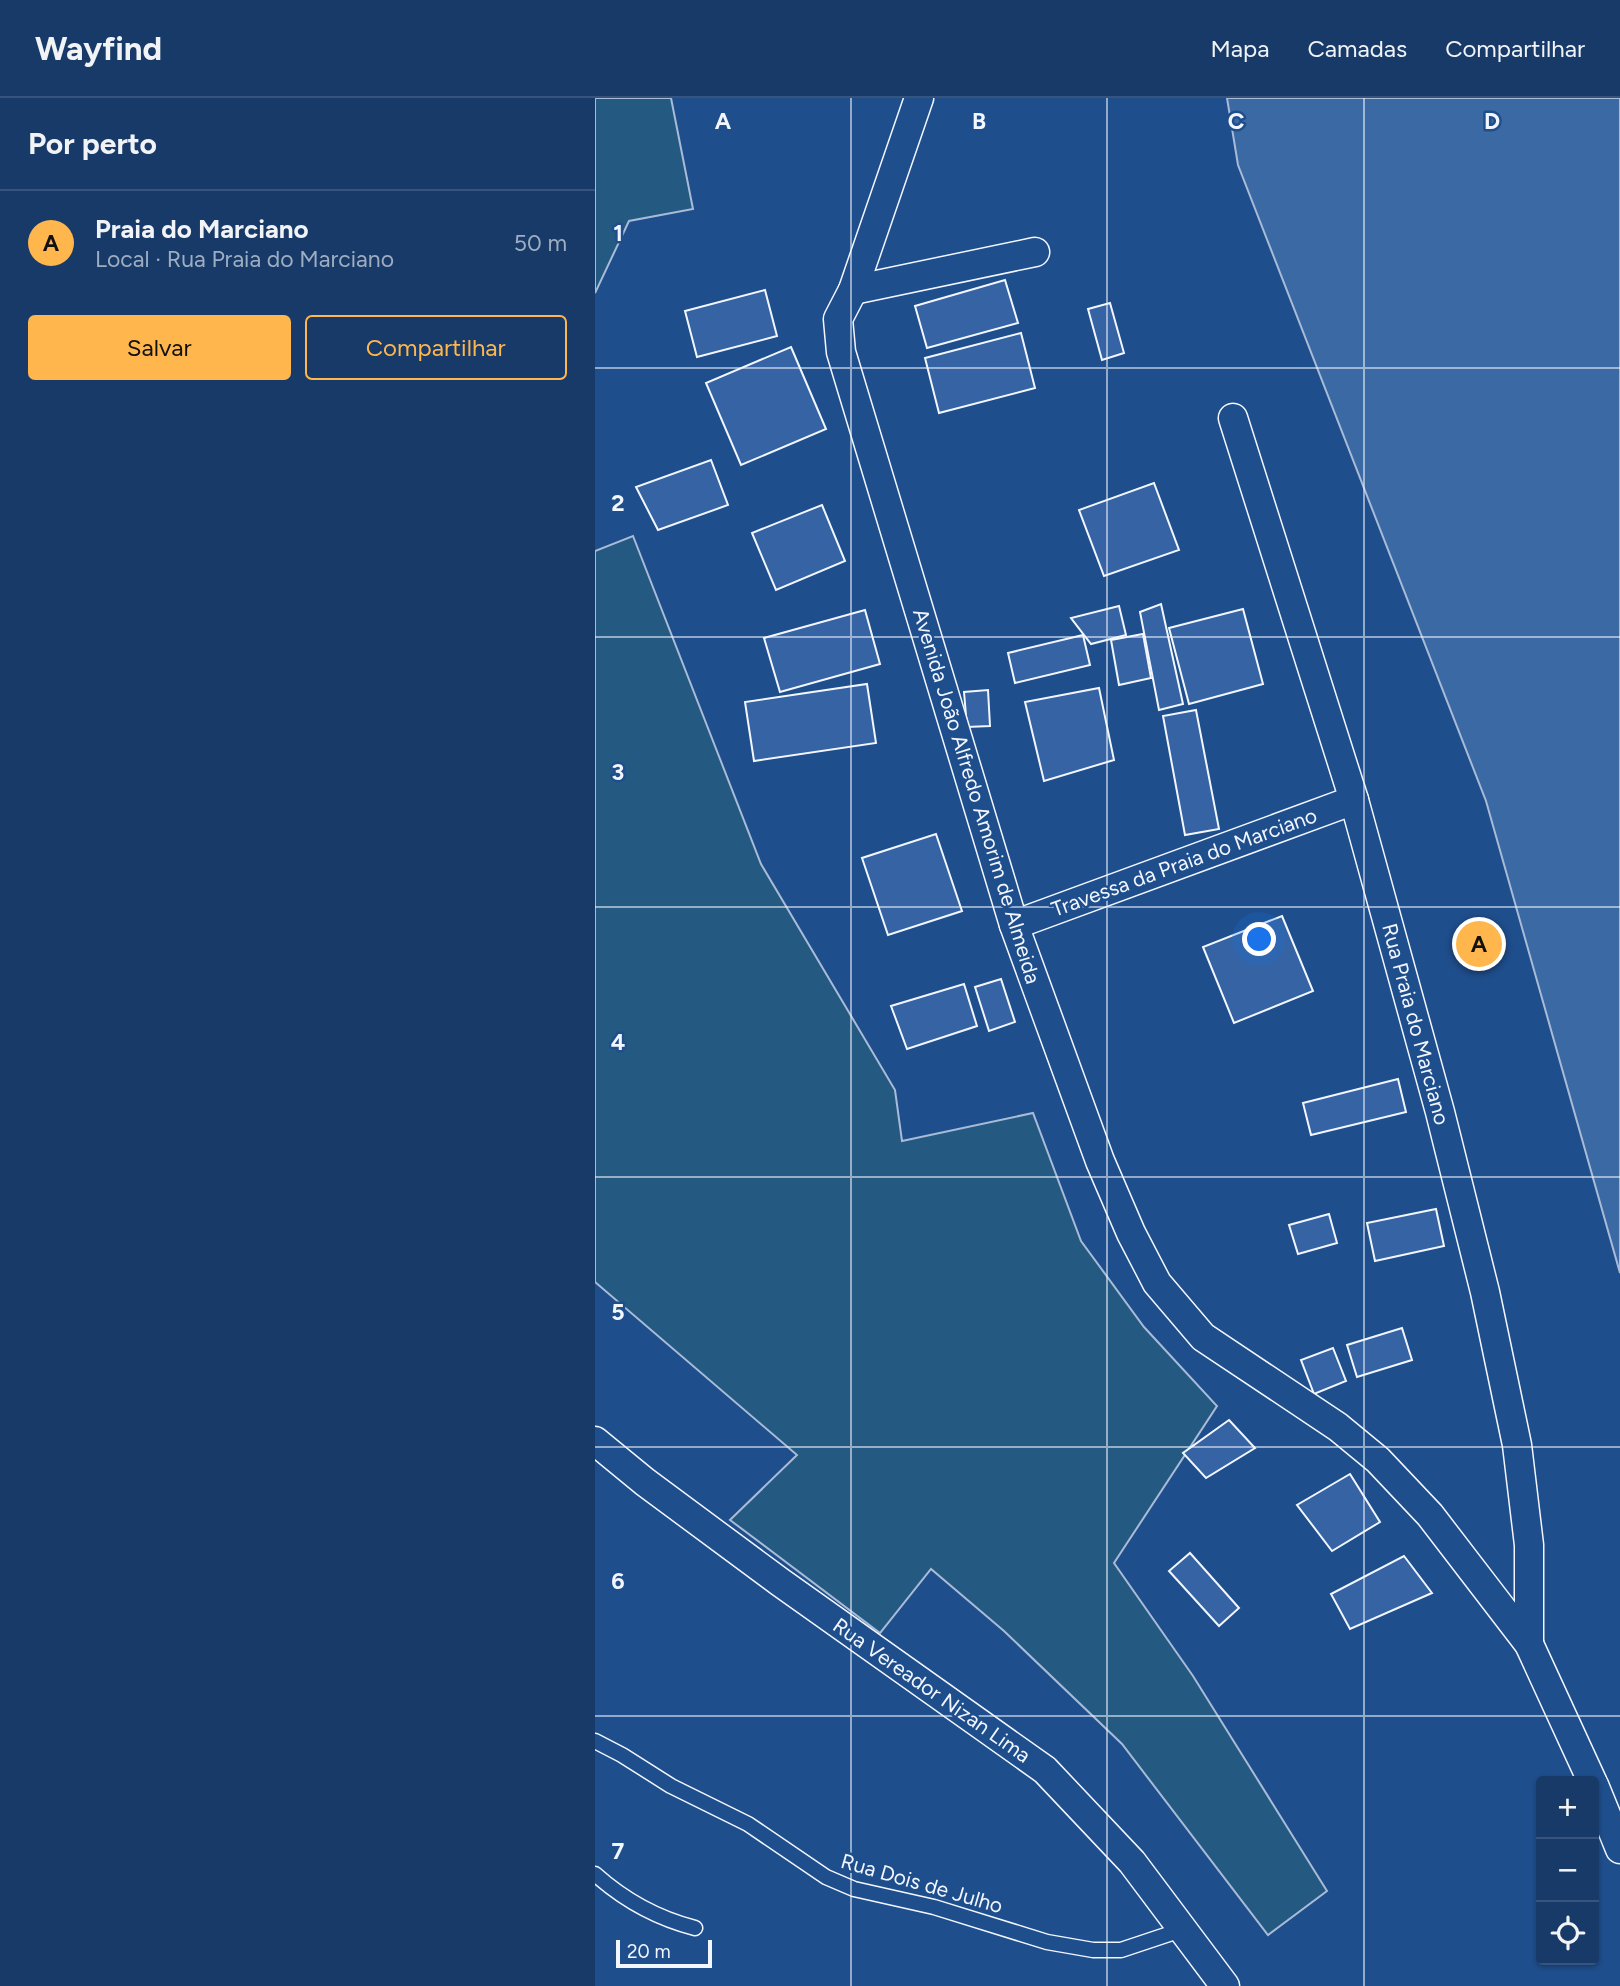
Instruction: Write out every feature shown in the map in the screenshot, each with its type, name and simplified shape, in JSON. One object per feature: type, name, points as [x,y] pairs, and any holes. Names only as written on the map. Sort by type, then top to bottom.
[{"type":"street","name":"Avenida João Alfredo Amorim de Almeida","points":[[919,98],[853,290],[838,319],[841,352],[1014,925],[1100,1160],[1131,1233],[1157,1283],[1203,1336],[1338,1427],[1378,1461],[1430,1515],[1529,1644],[1590,1776]]},
{"type":"street","points":[[853,290],[1035,252]]},
{"type":"street","name":"Rua Praia do Marciano","points":[[1233,418],[1354,800],[1440,1112],[1485,1292],[1517,1445],[1528,1545],[1529,1644]]},
{"type":"street","name":"Travessa da Praia do Marciano","points":[[1014,925],[1354,800]]},
{"type":"street","name":"Rua Vereador Nizan Lima","points":[[595,1441],[645,1482],[781,1582],[1045,1770],[1132,1861],[1225,1986]]},
{"type":"street","name":"Avenida João Alfredo Amorim de Almeida","points":[[1599,1798],[1620,1849]]},
{"type":"lane","name":"Rua Dois de Julho","points":[[595,1741],[671,1786],[748,1824],[826,1877],[854,1889],[934,1907],[1047,1942],[1093,1950],[1121,1950],[1184,1930]]},
{"type":"lane","points":[[595,1874],[635,1904],[664,1920],[695,1928]]},
{"type":"shaded area","points":[[595,98],[671,98],[693,209],[629,221],[595,293]]},
{"type":"shaded area","points":[[1227,98],[1620,98],[1620,1273],[1486,801],[1238,165]]},
{"type":"shaded area","points":[[633,536],[761,864],[895,1090],[902,1141],[1033,1113],[1081,1241],[1144,1327],[1217,1406],[1114,1563],[1193,1676],[1327,1891],[1268,1935],[1122,1744],[1004,1631],[931,1569],[880,1633],[730,1520],[797,1455],[595,1282],[595,551]]},
{"type":"building","points":[[1005,280],[1018,323],[927,348],[915,306]]},
{"type":"building","points":[[765,290],[777,336],[697,357],[685,311]]},
{"type":"building","points":[[1110,303],[1124,353],[1102,360],[1088,309]]},
{"type":"building","points":[[1021,333],[1035,388],[939,413],[925,358]]},
{"type":"building","points":[[791,347],[826,429],[741,465],[706,383]]},
{"type":"building","points":[[711,460],[728,505],[658,530],[636,487]]},
{"type":"building","points":[[1154,483],[1179,550],[1104,576],[1079,510]]},
{"type":"building","points":[[822,505],[845,561],[776,590],[752,533]]},
{"type":"building","points":[[1161,604],[1183,704],[1159,710],[1140,612]]},
{"type":"building","points":[[1119,606],[1126,635],[1091,644],[1071,618]]},
{"type":"building","points":[[1243,609],[1263,684],[1189,704],[1169,628]]},
{"type":"building","points":[[865,610],[880,664],[780,692],[764,638]]},
{"type":"building","points":[[1143,634],[1151,678],[1119,685],[1111,640]]},
{"type":"building","points":[[1083,635],[1090,665],[1015,683],[1008,653]]},
{"type":"building","points":[[867,684],[876,743],[754,761],[745,702]]},
{"type":"building","points":[[1099,688],[1114,760],[1044,781],[1025,702]]},
{"type":"building","points":[[988,690],[990,726],[967,727],[964,692]]},
{"type":"building","points":[[1196,710],[1219,829],[1185,835],[1163,716]]},
{"type":"building","points":[[936,834],[962,911],[888,935],[862,858]]},
{"type":"building","points":[[1282,916],[1313,991],[1234,1023],[1203,947]]},
{"type":"building","points":[[1001,979],[1015,1022],[989,1031],[975,987]]},
{"type":"building","points":[[964,984],[977,1026],[907,1049],[891,1006]]},
{"type":"building","points":[[1398,1079],[1406,1112],[1311,1135],[1303,1103]]},
{"type":"building","points":[[1436,1209],[1444,1246],[1375,1261],[1367,1223]]},
{"type":"building","points":[[1329,1214],[1337,1243],[1298,1254],[1289,1225]]},
{"type":"building","points":[[1402,1328],[1412,1360],[1357,1377],[1347,1345]]},
{"type":"building","points":[[1333,1348],[1346,1381],[1314,1394],[1301,1360]]},
{"type":"building","points":[[1229,1420],[1255,1448],[1206,1478],[1183,1453]]},
{"type":"building","points":[[1350,1474],[1380,1522],[1332,1551],[1297,1505]]},
{"type":"building","points":[[1190,1553],[1239,1608],[1219,1626],[1169,1571]]},
{"type":"building","points":[[1404,1556],[1432,1593],[1350,1629],[1331,1594]]},
{"type":"place","name":"Praia do Marciano","points":[[1479,944]]}]
